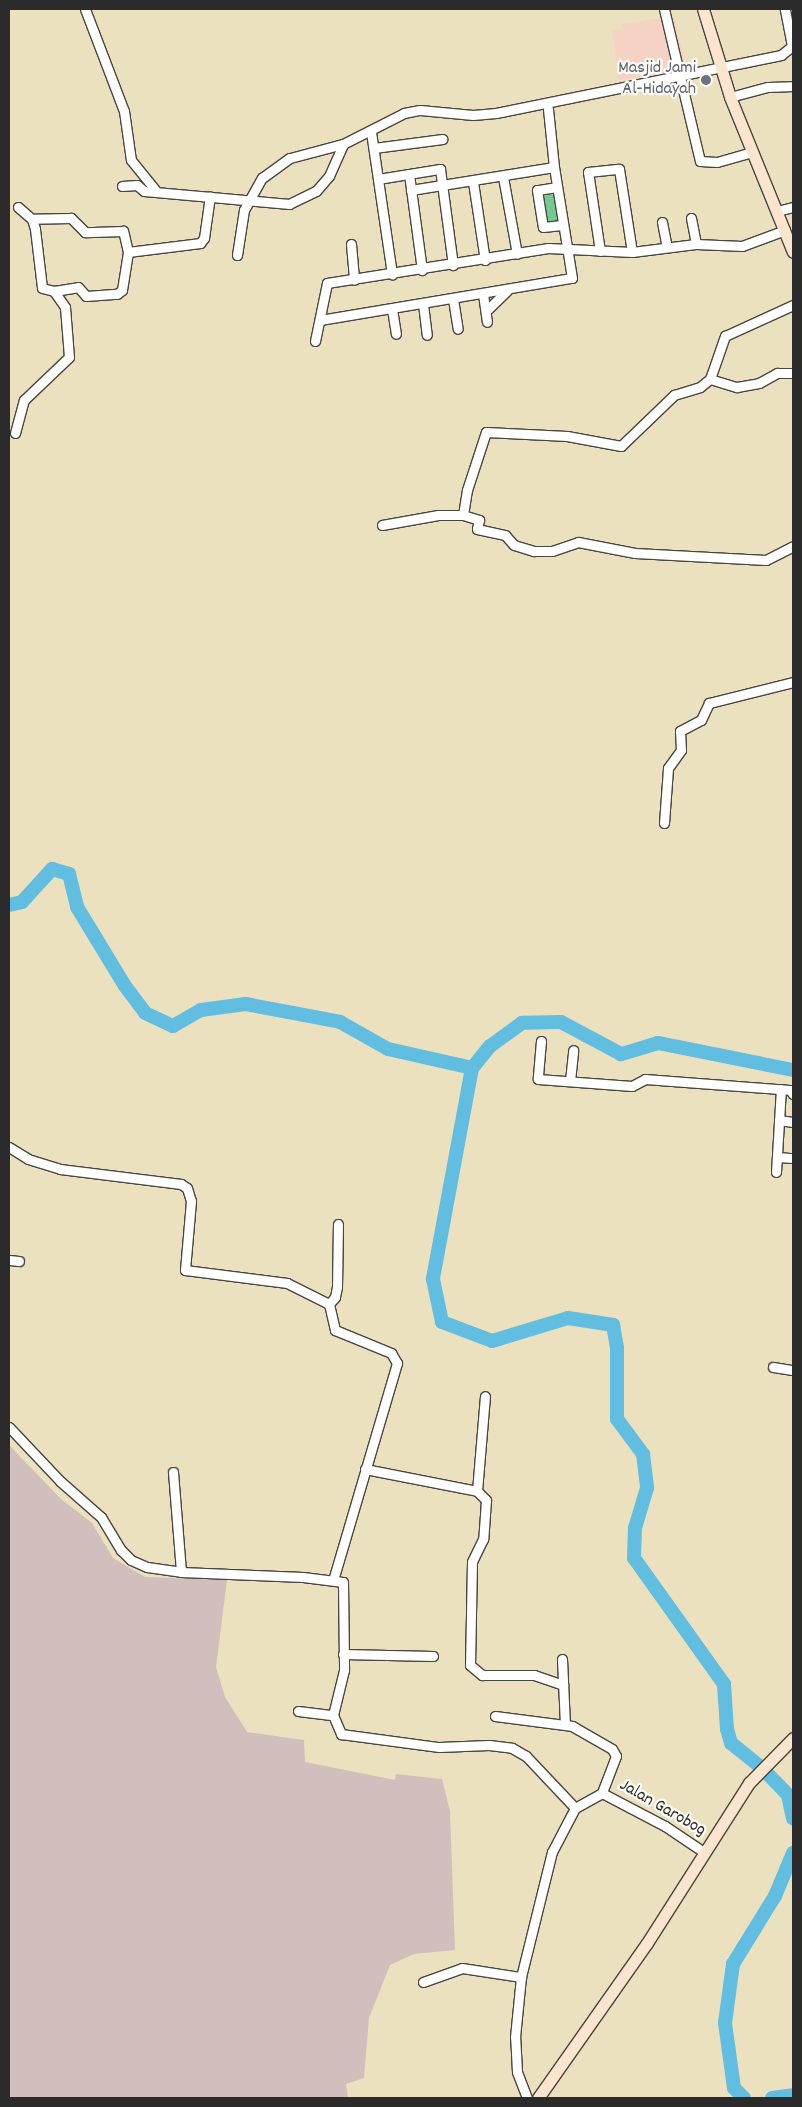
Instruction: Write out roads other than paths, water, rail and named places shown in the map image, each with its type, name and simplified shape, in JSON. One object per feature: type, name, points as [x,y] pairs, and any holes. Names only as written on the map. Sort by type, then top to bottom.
[{"type":"street","points":[[85,9],[124,111],[131,160],[155,190]]},
{"type":"street","points":[[664,9],[700,160],[717,162],[753,152]]},
{"type":"street","points":[[703,9],[730,97],[793,252]]},
{"type":"street","points":[[237,255],[248,201],[262,178],[276,166],[290,158],[343,144],[371,132],[404,113],[420,110],[473,115],[496,113],[720,69],[790,50],[792,41],[785,9]]},
{"type":"street","points":[[730,97],[768,87],[793,86]]},
{"type":"street","points":[[320,320],[507,291],[572,278],[562,225],[548,109]]},
{"type":"street","points":[[371,132],[392,274]]},
{"type":"street","points":[[374,148],[442,139]]},
{"type":"street","points":[[122,186],[138,185],[142,191],[155,190],[290,204],[316,191],[329,176],[343,144]]},
{"type":"street","points":[[411,190],[473,182],[554,167]]},
{"type":"street","points":[[378,179],[440,169],[453,265]]},
{"type":"street","points":[[600,251],[588,172],[619,170],[632,252]]},
{"type":"street","points":[[409,174],[422,270]]},
{"type":"street","points":[[503,177],[517,254]]},
{"type":"street","points":[[473,182],[485,260]]},
{"type":"street","points":[[557,187],[537,190],[538,199],[542,227],[562,225]]},
{"type":"street","points":[[128,252],[200,243],[204,238],[210,196]]},
{"type":"street","points":[[18,207],[32,219],[41,286],[46,291],[78,287],[86,296],[117,294],[124,284],[128,252],[121,230],[85,232],[71,218],[32,219]]},
{"type":"street","points":[[777,210],[793,207]]},
{"type":"street","points":[[691,218],[696,244]]},
{"type":"street","points":[[662,222],[667,247]]},
{"type":"street","points":[[315,341],[327,284],[566,247],[632,252],[696,244],[742,246],[785,230]]},
{"type":"street","points":[[351,244],[354,280]]},
{"type":"street","points":[[15,433],[24,400],[69,357],[64,307],[54,291]]},
{"type":"street","points":[[486,311],[507,291]]},
{"type":"street","points":[[483,294],[487,322]]},
{"type":"street","points":[[453,299],[458,329]]},
{"type":"street","points":[[424,304],[427,335]]},
{"type":"street","points":[[463,515],[467,490],[486,432],[567,436],[621,446],[674,395],[700,387],[710,379],[719,346],[725,336],[793,305]]},
{"type":"street","points":[[392,309],[396,334]]},
{"type":"street","points":[[710,379],[737,387],[759,383],[777,373],[793,374]]},
{"type":"street","points":[[382,525],[438,515],[463,515],[479,520],[477,529],[505,534],[514,545],[534,551],[552,551],[578,542],[635,554],[766,560],[793,546]]},
{"type":"street","points":[[664,823],[668,768],[681,750],[680,731],[701,720],[709,703],[793,682]]},
{"type":"street","points":[[541,1041],[538,1079],[632,1086],[645,1079],[781,1089],[790,1090],[793,1094]]},
{"type":"street","points":[[570,1081],[572,1050]]},
{"type":"street","points":[[776,1172],[781,1089]]},
{"type":"street","points":[[779,1120],[793,1122]]},
{"type":"street","points":[[9,1147],[28,1159],[60,1168],[181,1184],[187,1188],[190,1201],[185,1270],[287,1283],[329,1304]]},
{"type":"street","points":[[777,1157],[793,1158]]},
{"type":"street","points":[[329,1304],[335,1297],[337,1287],[338,1224]]},
{"type":"street","points":[[9,1260],[18,1261]]},
{"type":"street","points":[[329,1304],[334,1330],[396,1358],[396,1368],[333,1580]]},
{"type":"street","points":[[773,1367],[793,1370]]},
{"type":"street","points":[[485,1396],[478,1491],[488,1506],[483,1539],[472,1562],[470,1665],[482,1675],[534,1675],[563,1685]]},
{"type":"street","points":[[9,1427],[60,1481],[101,1517],[121,1550],[131,1560],[148,1567],[181,1572],[340,1580],[346,1586],[344,1670],[333,1715],[345,1736],[384,1738],[439,1747],[490,1744],[512,1748],[526,1756],[575,1808],[552,1852],[521,1977],[515,2037],[517,2072],[527,2098]]},
{"type":"street","points":[[365,1469],[478,1491]]},
{"type":"street","points":[[173,1472],[181,1572]]},
{"type":"street","points":[[343,1654],[433,1656]]},
{"type":"street","points":[[562,1659],[565,1724]]},
{"type":"street","points":[[298,1711],[333,1715]]},
{"type":"street","points":[[495,1716],[565,1724],[612,1749],[616,1756],[602,1793]]},
{"type":"street","points":[[538,2098],[647,1943],[749,1783],[793,1738]]},
{"type":"street","name":"Jalan Garobog","points":[[575,1808],[602,1793],[665,1826],[705,1853]]},
{"type":"street","points":[[423,1982],[462,1968],[521,1977]]},
{"type":"waterway","points":[[9,905],[22,902],[52,869],[69,874],[77,907],[125,986],[145,1013],[173,1026],[201,1010],[246,1004],[340,1022],[388,1049],[472,1068]]},
{"type":"waterway","points":[[793,1070],[658,1043],[621,1054],[561,1022],[522,1023],[490,1046],[472,1068],[433,1279],[442,1322],[492,1341],[568,1318],[613,1325],[617,1348],[617,1419],[643,1454],[647,1488],[635,1528],[634,1558],[724,1684],[727,1729],[731,1743],[762,1768],[788,1795],[793,1818]]},
{"type":"waterway","points":[[744,2098],[734,2088],[725,2023],[733,1964],[775,1896],[793,1853]]},
{"type":"waterway","points":[[772,2098],[793,2095]]},
{"type":"place","name":"Masjid Jami Al-Hidayah","points":[[706,80]]}]
